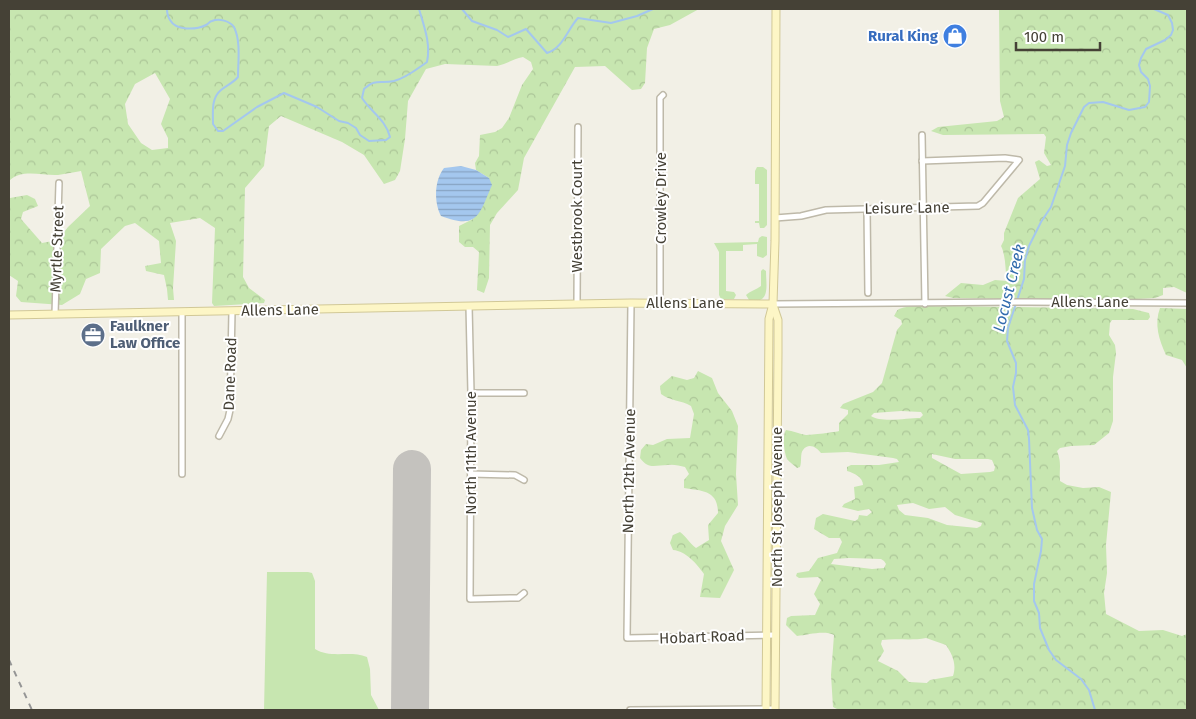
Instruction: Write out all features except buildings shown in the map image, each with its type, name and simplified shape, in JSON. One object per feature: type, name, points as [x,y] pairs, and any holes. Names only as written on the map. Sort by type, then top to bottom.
[{"type":"main road","name":"North St Joseph Avenue","points":[[766,709],[769,319],[773,304],[775,218],[776,9]]},
{"type":"main road","name":"Allens Lane","points":[[9,315],[631,303],[773,304]]},
{"type":"main road","name":"North St Joseph Avenue","points":[[773,304],[778,320],[775,709]]},
{"type":"street","name":"Crowley Drive","points":[[660,303],[660,98],[663,95]]},
{"type":"street","name":"Westbrook Court","points":[[577,304],[578,127]]},
{"type":"street","points":[[922,135],[925,304]]},
{"type":"street","name":"Leisure Lane","points":[[775,218],[801,216],[826,210],[976,207],[981,205],[1020,160],[1005,158],[922,161]]},
{"type":"street","name":"Myrtle Street","points":[[55,314],[59,183]]},
{"type":"street","points":[[867,209],[868,292]]},
{"type":"street","name":"North 12th Avenue","points":[[628,638],[631,303]]},
{"type":"street","name":"Allens Lane","points":[[773,304],[1187,303]]},
{"type":"street","name":"North 11th Avenue","points":[[469,306],[471,599],[518,598],[524,593]]},
{"type":"street","name":"Dane Road","points":[[219,436],[228,419],[230,410],[232,311]]},
{"type":"street","points":[[182,312],[182,474]]},
{"type":"street","points":[[471,393],[524,393]]},
{"type":"street","points":[[471,474],[515,475],[524,480]]},
{"type":"street","name":"Hobart Road","points":[[628,638],[776,635]]},
{"type":"street","points":[[630,710],[775,709]]},
{"type":"green space","points":[[9,9],[699,9],[670,25],[654,29],[647,48],[645,83],[641,89],[632,90],[605,66],[575,67],[524,158],[518,190],[497,213],[490,225],[489,278],[484,293],[477,290],[479,252],[473,247],[465,247],[459,242],[459,226],[473,219],[489,178],[476,170],[475,163],[479,156],[480,135],[495,132],[502,128],[509,118],[522,85],[533,69],[531,62],[523,57],[497,66],[445,64],[426,69],[408,101],[400,171],[395,180],[384,184],[364,155],[342,142],[281,116],[269,126],[264,166],[245,188],[243,277],[249,288],[265,300],[264,303],[214,306],[212,303],[215,228],[200,218],[170,223],[176,241],[174,300],[168,300],[164,275],[146,271],[145,266],[161,263],[159,241],[135,223],[125,226],[101,249],[100,273],[86,279],[80,294],[62,305],[21,302],[16,296],[18,281],[9,275],[9,196],[10,198],[27,195],[35,199],[38,206],[23,212],[21,219],[42,243],[58,240],[68,227],[90,206],[81,171],[58,175],[26,174],[14,177],[9,181]],"holes":[[[155,73],[170,99],[161,124],[168,138],[168,148],[152,150],[141,143],[128,124],[125,104],[135,84]]]},
{"type":"green space","points":[[999,9],[1187,9],[1187,293],[1174,287],[1163,288],[1163,295],[1155,298],[1101,301],[953,298],[945,296],[961,283],[983,285],[995,280],[1007,281],[1005,258],[1001,246],[1004,240],[1004,233],[1018,198],[1040,179],[1035,162],[1039,160],[1047,166],[1051,165],[1044,153],[1046,137],[1044,134],[943,135],[931,131],[938,127],[997,121],[1004,117],[1000,101]]},
{"type":"green space","points":[[757,167],[763,167],[767,170],[767,225],[764,228],[760,228],[759,223],[755,223],[755,221],[759,221],[759,184],[755,184],[755,171]]},
{"type":"green space","points":[[762,236],[767,237],[767,255],[763,258],[757,256],[757,244],[743,245],[743,251],[726,251],[726,291],[734,292],[736,295],[734,299],[721,299],[719,295],[719,252],[714,243],[758,242]]},
{"type":"green space","points":[[763,269],[766,271],[766,293],[761,300],[749,300],[746,295],[761,286],[761,271]]},
{"type":"green space","points":[[904,307],[1133,309],[1149,313],[1150,317],[1148,320],[1112,320],[1110,323],[1109,335],[1115,345],[1116,353],[1113,377],[1113,421],[1109,433],[1094,445],[1060,448],[1057,451],[1060,463],[1060,481],[1067,485],[1083,488],[1099,487],[1111,492],[1106,545],[1107,573],[1104,593],[1106,614],[1139,631],[1163,630],[1182,636],[1187,634],[1187,710],[839,710],[833,707],[831,675],[834,635],[821,633],[797,636],[786,625],[787,618],[791,616],[815,615],[820,604],[814,594],[821,580],[818,577],[799,578],[796,576],[797,573],[809,571],[818,558],[837,553],[842,542],[840,538],[829,538],[814,529],[816,518],[823,514],[855,521],[859,515],[867,516],[872,512],[869,509],[858,511],[842,507],[844,504],[855,499],[854,487],[863,485],[860,478],[847,471],[847,467],[851,465],[879,465],[899,462],[893,458],[848,452],[821,453],[815,448],[808,446],[802,451],[800,467],[797,468],[786,456],[784,436],[786,430],[806,435],[839,431],[839,423],[848,414],[848,410],[840,408],[843,404],[873,392],[882,383],[897,330],[902,324],[901,320],[894,316],[899,309]],"holes":[[[901,411],[921,412],[923,415],[920,418],[888,420],[871,416],[874,413]],[[932,454],[955,459],[988,459],[992,460],[995,467],[994,471],[990,472],[961,474],[932,458]],[[913,503],[929,509],[945,507],[955,515],[982,523],[977,528],[947,525],[928,518],[905,515],[899,510],[897,505]],[[849,558],[881,559],[886,564],[884,568],[872,569],[831,564],[834,559]],[[926,638],[946,645],[953,659],[953,676],[930,680],[927,683],[909,682],[898,671],[878,661],[884,651],[881,644],[882,640]]]},
{"type":"green space","points":[[1160,308],[1187,309],[1187,368],[1182,360],[1166,355],[1161,344],[1157,320]]},
{"type":"green space","points":[[698,371],[712,378],[718,393],[732,411],[738,426],[736,474],[738,505],[725,526],[721,541],[734,570],[720,598],[700,597],[704,574],[687,555],[673,550],[670,543],[673,535],[680,532],[696,548],[709,540],[708,525],[718,513],[715,500],[703,491],[684,488],[684,480],[689,474],[685,467],[649,465],[640,458],[641,450],[646,444],[653,445],[667,439],[690,438],[694,414],[691,406],[664,396],[661,394],[660,386],[672,376],[687,380],[694,378]]},
{"type":"green space","points":[[267,572],[312,573],[315,581],[315,649],[327,653],[354,654],[367,657],[370,669],[371,695],[379,710],[264,710]]},
{"type":"water","points":[[461,166],[476,170],[489,178],[492,185],[476,217],[463,221],[441,216],[436,198],[438,179],[444,168]]},
{"type":"waterway","name":"Locust Creek","points":[[167,9],[170,20],[181,28],[197,28],[211,21],[218,20],[227,22],[234,27],[238,45],[238,77],[221,90],[216,97],[213,106],[213,124],[218,131],[223,131],[257,107],[284,93],[317,107],[339,121],[348,123],[369,141],[386,140],[390,137],[382,121],[362,98],[364,89],[375,82],[389,82],[403,78],[427,62],[428,42],[419,9]]},
{"type":"waterway","name":"Locust Creek","points":[[462,9],[472,21],[497,30],[508,37],[526,29],[547,53],[561,43],[578,18],[611,23],[637,16],[653,9]]},
{"type":"waterway","name":"Locust Creek","points":[[1095,710],[1089,690],[1081,679],[1056,660],[1049,650],[1040,628],[1039,613],[1034,601],[1034,584],[1042,539],[1037,530],[1032,508],[1028,430],[1015,405],[1013,387],[1016,363],[1007,341],[1008,328],[1024,279],[1025,260],[1029,246],[1051,207],[1065,166],[1067,145],[1084,107],[1089,103],[1103,102],[1129,110],[1145,107],[1149,102],[1150,86],[1148,79],[1141,72],[1139,65],[1141,58],[1146,49],[1165,40],[1171,35],[1173,30],[1168,15],[1154,9]]},
{"type":"runway","points":[[410,710],[412,469]]},
{"type":"railway","points":[[9,660],[32,710]]},
{"type":"place","name":"Rural King","points":[[955,36]]},
{"type":"place","name":"Faulkner Law Office","points":[[93,335]]}]
